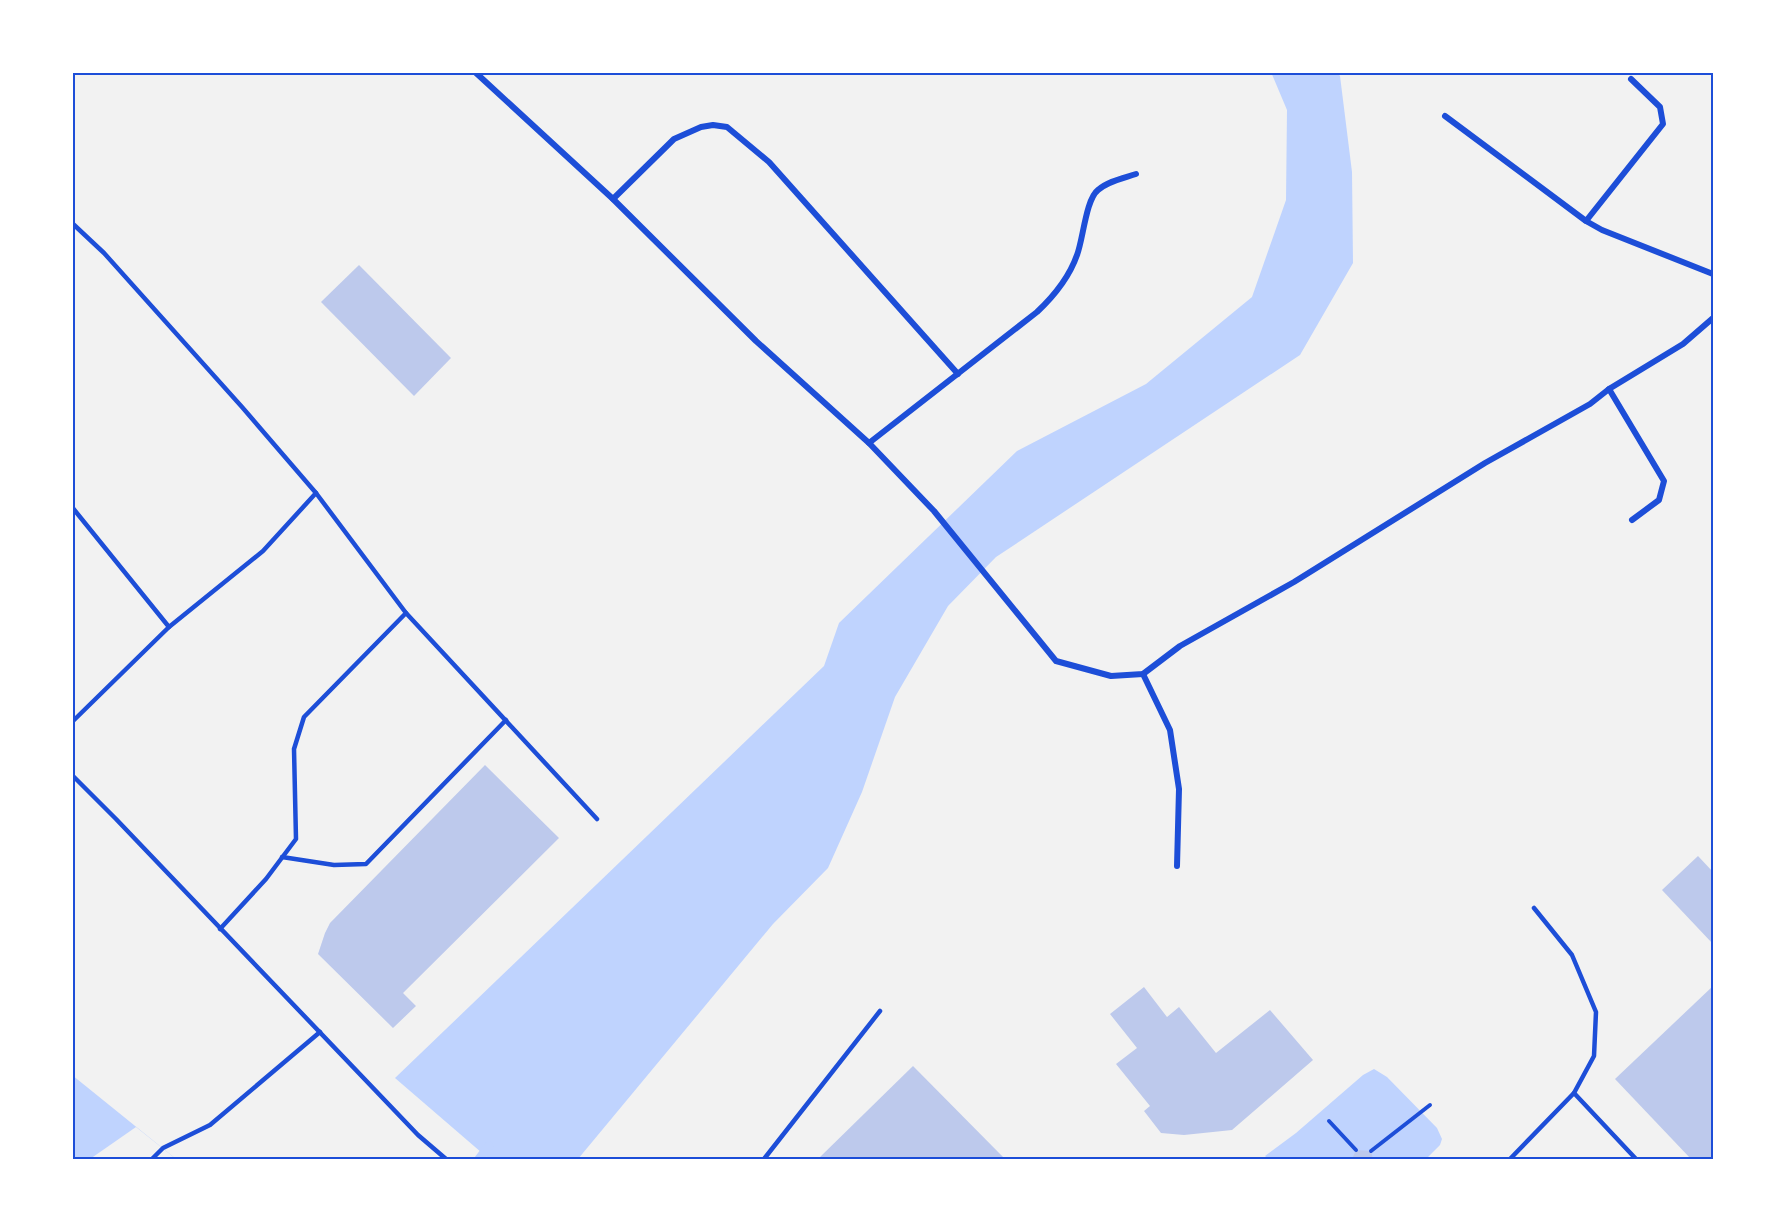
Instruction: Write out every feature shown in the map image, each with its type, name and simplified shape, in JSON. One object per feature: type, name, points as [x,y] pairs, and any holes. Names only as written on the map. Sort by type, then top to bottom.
[{"type":"street","points":[[475,72],[613,199],[756,341],[869,443],[934,511],[1056,660],[1112,676],[1143,674],[1180,646],[1294,582],[1485,463],[1590,404],[1683,344],[1713,318]]},
{"type":"street","points":[[1586,221],[1662,124],[1663,116],[1660,107],[1631,79]]},
{"type":"street","points":[[1445,116],[1586,221],[1602,230],[1713,274]]},
{"type":"street","points":[[613,199],[674,139],[701,127],[713,125],[727,127],[770,162],[958,374]]},
{"type":"street","points":[[869,443],[1037,312],[1053,296],[1077,256],[1091,200],[1096,191],[1109,183],[1136,174]]},
{"type":"street","points":[[1610,389],[1664,481],[1659,500],[1632,520]]},
{"type":"street","points":[[1143,674],[1170,730],[1179,789],[1177,866]]},
{"type":"lane","points":[[72,223],[104,252],[242,406],[316,493],[406,613],[597,819]]},
{"type":"lane","points":[[72,722],[170,627],[262,551],[316,493]]},
{"type":"lane","points":[[72,507],[170,627]]},
{"type":"lane","points":[[220,929],[266,879],[296,839],[294,749],[304,717],[406,613]]},
{"type":"lane","points":[[282,857],[334,865],[366,864],[506,720]]},
{"type":"lane","points":[[72,776],[418,1135],[446,1159]]},
{"type":"lane","points":[[1510,1159],[1574,1093],[1594,1056],[1596,1012],[1572,956],[1534,908]]},
{"type":"lane","points":[[764,1159],[880,1011]]},
{"type":"lane","points":[[152,1159],[163,1148],[210,1125],[320,1032]]},
{"type":"lane","points":[[1574,1093],[1636,1159]]},
{"type":"path","points":[[1371,1151],[1430,1105]]},
{"type":"path","points":[[1329,1121],[1356,1150]]},
{"type":"water","points":[[1271,72],[1337,72],[1340,76],[1352,172],[1353,263],[1300,355],[996,557],[948,606],[895,697],[862,792],[828,868],[773,924],[578,1159],[489,1159],[395,1078],[824,666],[839,623],[1017,451],[1146,384],[1252,297],[1286,200],[1287,110]]},
{"type":"water","points":[[1374,1069],[1387,1077],[1437,1128],[1442,1139],[1440,1145],[1426,1159],[1268,1159],[1265,1156],[1296,1133],[1363,1075]]},
{"type":"water","points":[[72,1075],[176,1159],[72,1159]]},
{"type":"pier","points":[[136,1127],[176,1159],[90,1159]]},
{"type":"building","points":[[359,265],[451,358],[414,396],[321,302]]},
{"type":"building","points":[[485,765],[559,838],[403,993],[416,1006],[393,1028],[318,954],[325,933],[330,923]]},
{"type":"building","points":[[1698,856],[1713,872],[1713,944],[1662,890]]},
{"type":"building","points":[[1713,986],[1713,1159],[1691,1159],[1615,1079]]},
{"type":"building","points":[[1144,987],[1167,1017],[1179,1007],[1216,1053],[1270,1010],[1313,1060],[1232,1130],[1184,1135],[1161,1133],[1144,1111],[1150,1106],[1116,1064],[1137,1048],[1110,1014]]},
{"type":"building","points":[[913,1066],[1005,1159],[818,1159]]},
{"type":"building","points":[[1356,1150],[1371,1151],[1373,1159],[1352,1159]]},
{"type":"waterway","points":[[479,1159],[489,1146]]}]
